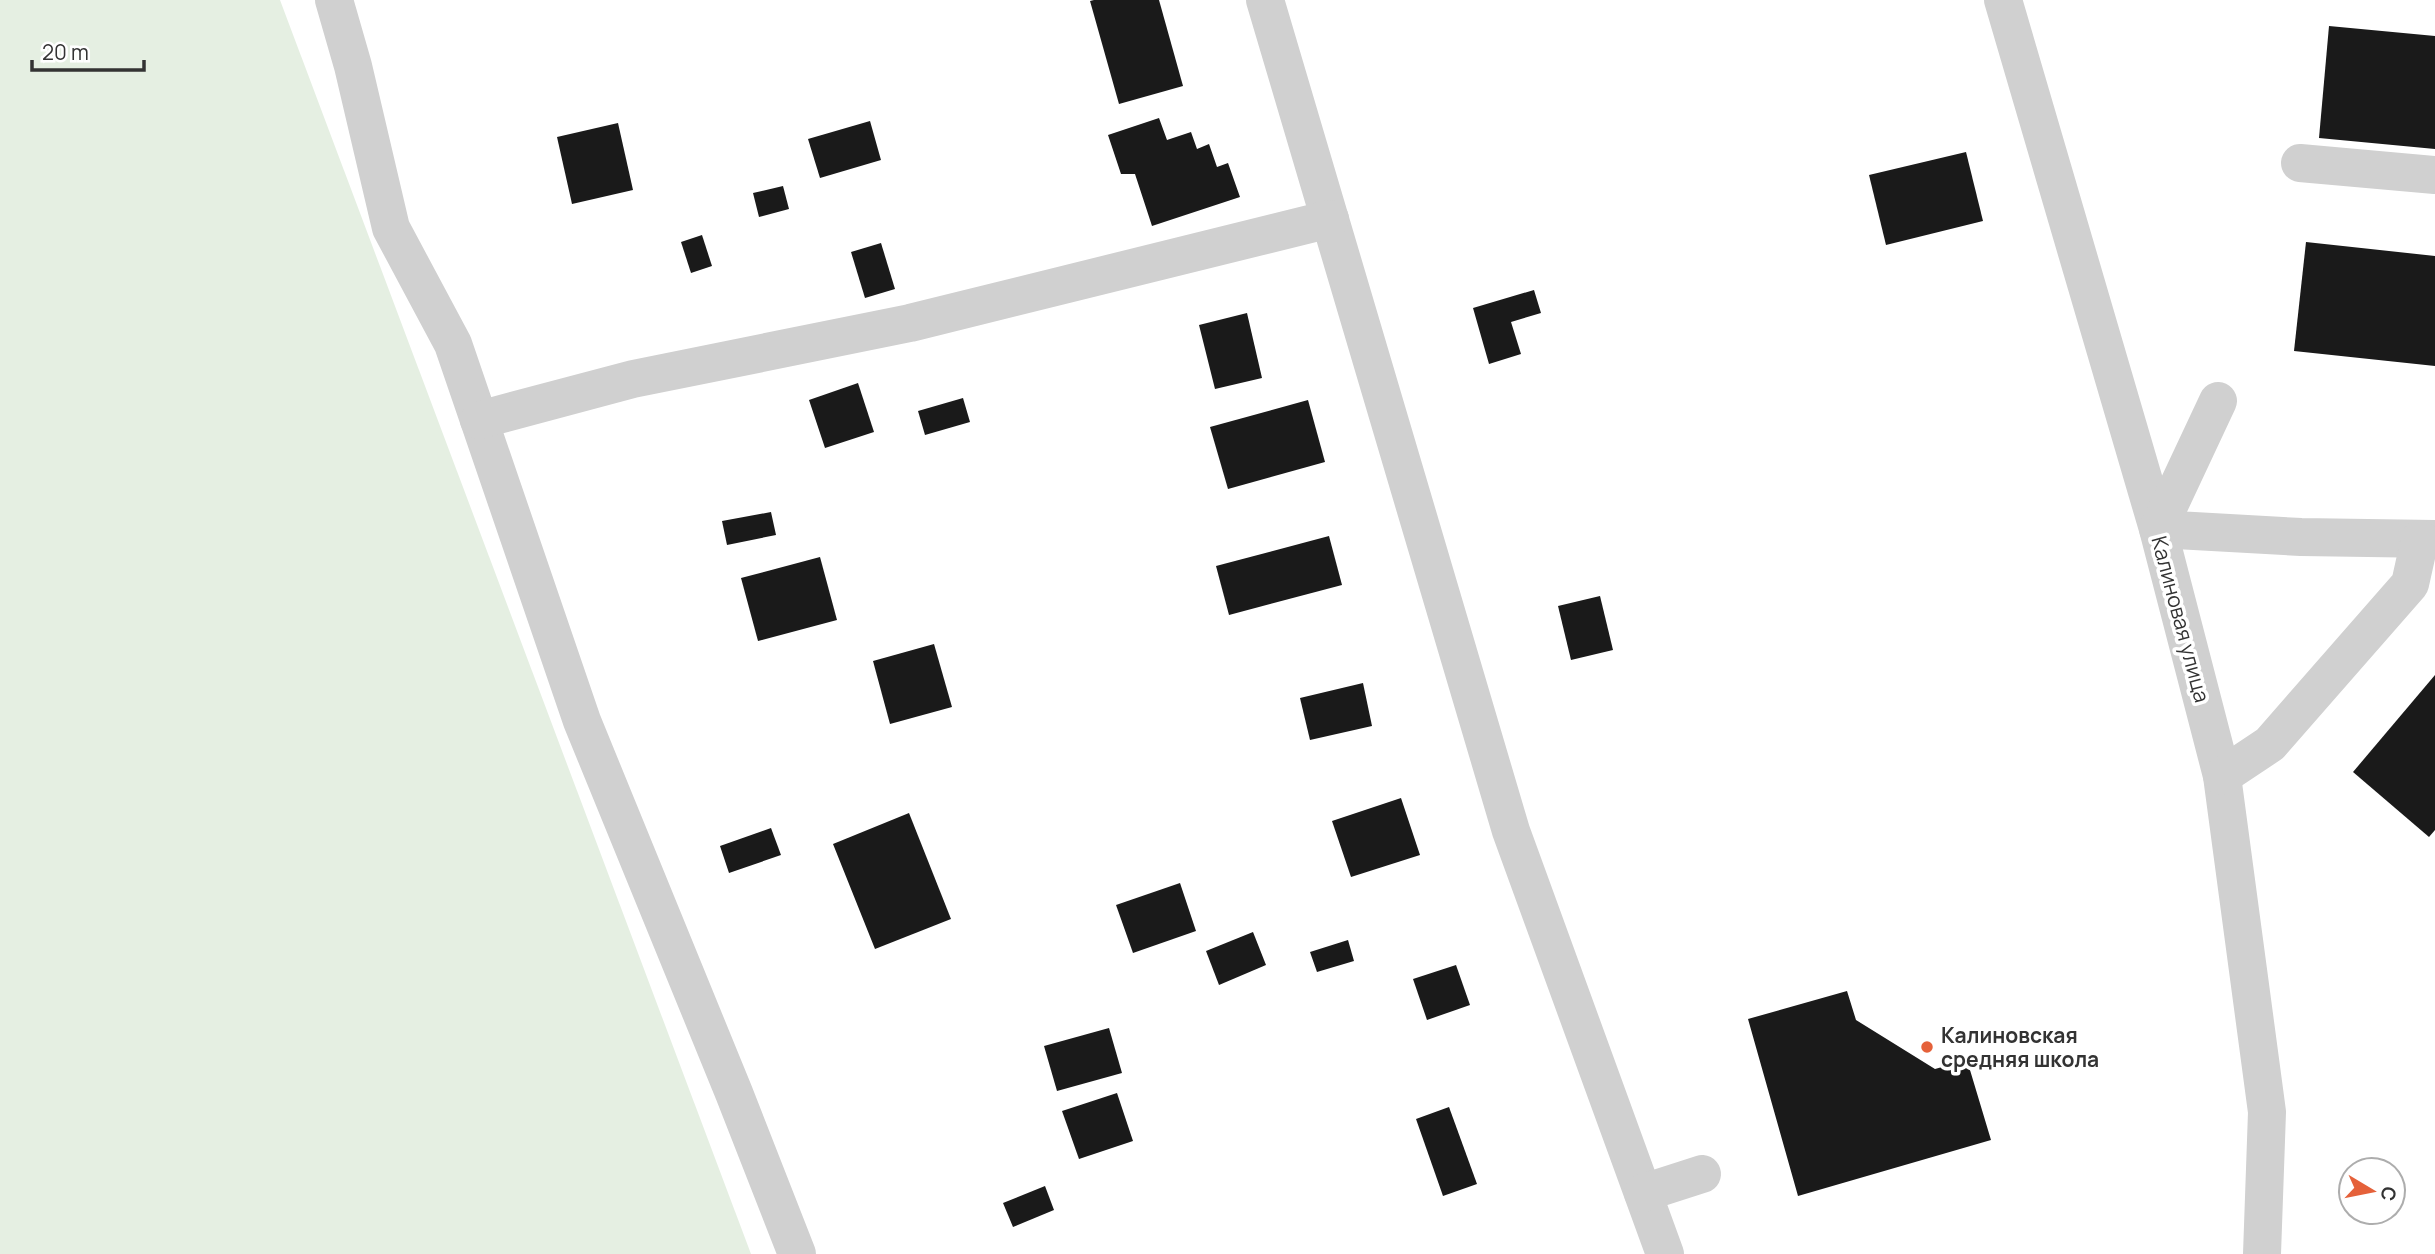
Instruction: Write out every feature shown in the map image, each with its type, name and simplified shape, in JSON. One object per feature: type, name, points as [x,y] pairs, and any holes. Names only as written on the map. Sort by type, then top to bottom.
[{"type":"street","points":[[334,0],[353,66],[391,228],[453,344],[582,721],[797,1254]]},
{"type":"street","points":[[1265,0],[1511,831],[1665,1254]]},
{"type":"street","name":"Калиновая улица","points":[[2003,0],[2158,530],[2222,776],[2267,1112],[2262,1254]]},
{"type":"street","points":[[2300,163],[2435,175]]},
{"type":"street","points":[[479,420],[633,379],[910,323],[1330,219]]},
{"type":"street","points":[[2218,401],[2158,530],[2301,537],[2428,539],[2410,584],[2270,744],[2222,776]]},
{"type":"street","points":[[1643,1193],[1702,1174]]},
{"type":"shaded area","points":[[0,0],[280,0],[751,1254],[0,1254]]},
{"type":"building","points":[[1159,0],[1183,86],[1119,104],[1090,1]]},
{"type":"building","points":[[2329,26],[2435,36],[2435,149],[2319,138]]},
{"type":"building","points":[[1159,118],[1167,140],[1191,132],[1197,149],[1209,144],[1217,167],[1228,163],[1240,197],[1152,226],[1135,174],[1121,174],[1108,135]]},
{"type":"building","points":[[870,121],[881,160],[820,178],[808,139]]},
{"type":"building","points":[[618,123],[633,190],[572,204],[557,137]]},
{"type":"building","points":[[1966,152],[1983,221],[1886,245],[1869,175]]},
{"type":"building","points":[[783,186],[789,209],[759,217],[753,193]]},
{"type":"building","points":[[702,235],[712,266],[691,273],[681,242]]},
{"type":"building","points":[[2306,242],[2435,256],[2435,366],[2294,351]]},
{"type":"building","points":[[881,243],[895,289],[865,298],[851,252]]},
{"type":"building","points":[[1534,290],[1541,313],[1511,322],[1521,354],[1489,364],[1473,308]]},
{"type":"building","points":[[1247,313],[1262,378],[1215,389],[1199,325]]},
{"type":"building","points":[[858,383],[874,432],[825,448],[809,400]]},
{"type":"building","points":[[963,398],[970,422],[925,435],[918,411]]},
{"type":"building","points":[[1308,400],[1325,462],[1228,489],[1210,427]]},
{"type":"building","points":[[771,512],[776,535],[727,545],[722,521]]},
{"type":"building","points":[[1329,536],[1342,585],[1229,615],[1216,566]]},
{"type":"building","points":[[820,557],[837,620],[758,641],[741,578]]},
{"type":"building","points":[[1600,596],[1613,650],[1571,660],[1558,606]]},
{"type":"building","points":[[934,644],[952,707],[890,724],[873,661]]},
{"type":"building","points":[[2435,675],[2435,830],[2429,837],[2353,772]]},
{"type":"building","points":[[1363,683],[1372,726],[1310,740],[1300,698]]},
{"type":"building","points":[[1401,798],[1420,855],[1351,877],[1332,821]]},
{"type":"building","points":[[909,813],[951,919],[875,949],[833,844]]},
{"type":"building","points":[[771,828],[781,855],[729,873],[720,846]]},
{"type":"building","points":[[1180,883],[1196,931],[1133,953],[1116,905]]},
{"type":"building","points":[[1253,932],[1266,965],[1219,985],[1206,951]]},
{"type":"building","points":[[1348,940],[1354,961],[1317,972],[1310,952]]},
{"type":"building","points":[[1456,965],[1470,1005],[1427,1020],[1413,979]]},
{"type":"building","points":[[1847,991],[1856,1020],[1935,1069],[1967,1060],[1991,1140],[1798,1196],[1748,1019]]},
{"type":"building","points":[[1109,1028],[1122,1073],[1057,1091],[1044,1046]]},
{"type":"building","points":[[1117,1093],[1133,1141],[1079,1159],[1062,1111]]},
{"type":"building","points":[[1449,1107],[1477,1184],[1443,1196],[1416,1119]]},
{"type":"building","points":[[1045,1186],[1054,1210],[1013,1227],[1003,1203]]},
{"type":"place","name":"Калиновская средняя школа","points":[[1927,1047]]}]
